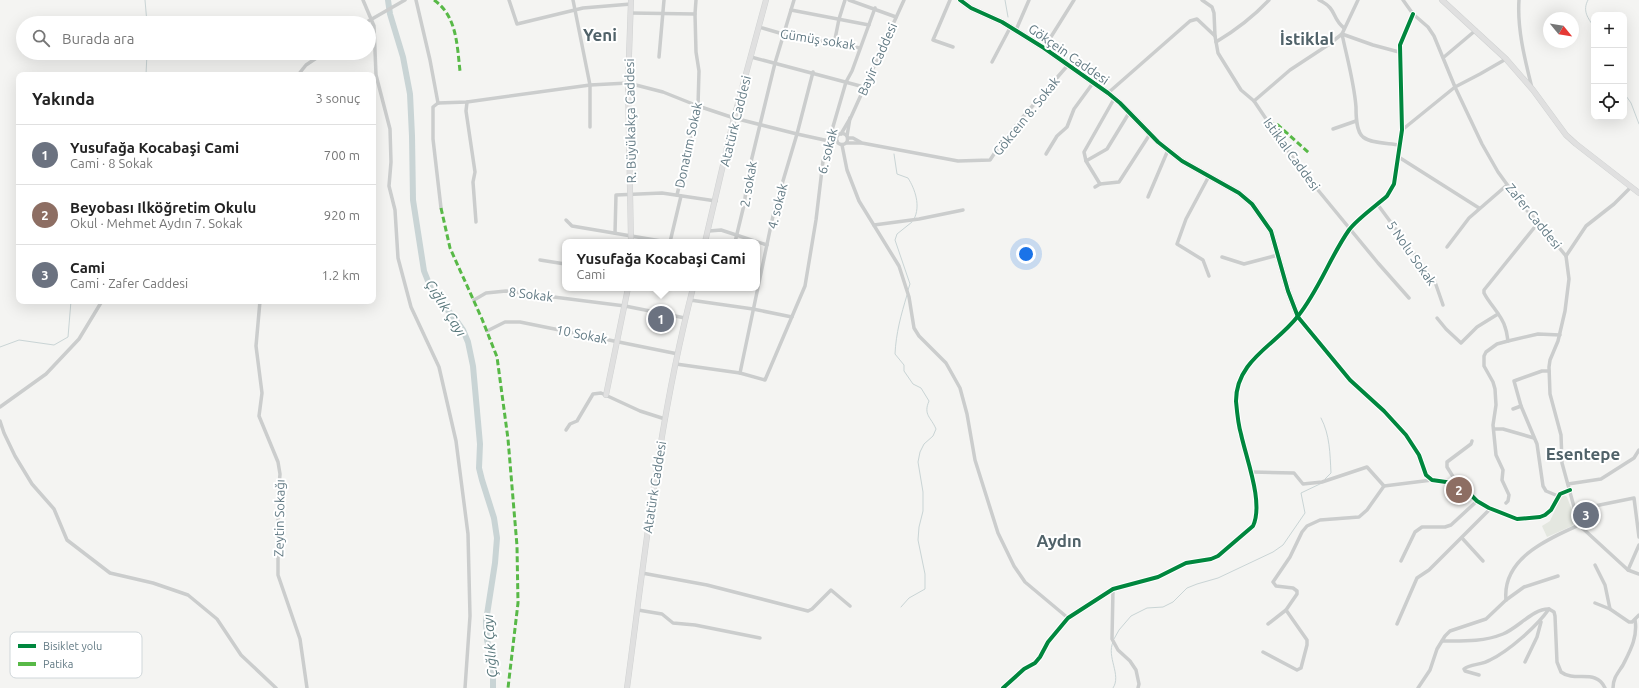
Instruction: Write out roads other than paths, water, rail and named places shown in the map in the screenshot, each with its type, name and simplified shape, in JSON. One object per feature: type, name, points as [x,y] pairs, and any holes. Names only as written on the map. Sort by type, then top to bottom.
[{"type":"street","points":[[363,0],[370,16]]},
{"type":"street","points":[[376,16],[405,0]]},
{"type":"street","points":[[416,0],[430,60],[438,104]]},
{"type":"street","points":[[510,0],[517,24],[575,10],[631,2]]},
{"type":"street","points":[[573,0],[590,85],[590,127]]},
{"type":"street","points":[[602,0],[602,6]]},
{"type":"street","points":[[659,57],[664,0]]},
{"type":"street","name":"Donatım Sokak","points":[[671,239],[698,106],[699,71],[696,52],[694,14],[696,0]]},
{"type":"street","name":"Atatürk Caddesi","points":[[706,239],[716,201],[734,118],[766,0]]},
{"type":"street","name":"2. sokak","points":[[736,239],[744,206],[749,170],[775,63],[794,0]]},
{"type":"street","points":[[834,44],[839,19],[845,0]]},
{"type":"street","points":[[851,0],[896,17]]},
{"type":"street","name":"Bayir Caddesi","points":[[841,134],[904,0]]},
{"type":"street","points":[[950,0],[932,40],[953,47]]},
{"type":"street","name":"Gökçein Caddesi","points":[[960,0],[971,8],[1010,26],[1044,48],[1108,93],[1150,134],[1182,161],[1239,193],[1252,204],[1271,231],[1288,291],[1298,317]]},
{"type":"street","points":[[1016,30],[1029,0]]},
{"type":"street","points":[[1044,48],[1074,0]]},
{"type":"street","name":"Istiklal Caddesi","points":[[1202,0],[1212,7],[1214,13],[1214,36],[1218,53],[1241,90],[1254,101],[1287,150],[1350,229],[1409,298]]},
{"type":"street","points":[[1216,42],[1234,31],[1269,0]]},
{"type":"street","points":[[1319,0],[1328,5],[1340,25],[1344,28]]},
{"type":"street","points":[[1358,0],[1342,34],[1355,93],[1356,121],[1359,131],[1364,138],[1372,141],[1399,145]]},
{"type":"street","name":"Zafer Caddesi","points":[[1402,0],[1413,14],[1431,30],[1444,57],[1455,87],[1482,144],[1507,185],[1522,205],[1566,256],[1569,279],[1560,335],[1550,360],[1550,394],[1561,435],[1562,463],[1576,510],[1579,526]]},
{"type":"street","points":[[1442,0],[1506,59],[1533,90],[1566,135],[1639,193]]},
{"type":"street","points":[[1520,0],[1519,18],[1521,32],[1526,63],[1533,90]]},
{"type":"street","name":"R. Büyükakça Caddesi","points":[[631,2],[628,83],[631,236]]},
{"type":"street","name":"Gümüş sokak","points":[[759,27],[783,34],[860,48],[875,8]]},
{"type":"street","points":[[790,10],[869,25]]},
{"type":"street","points":[[630,13],[694,14]]},
{"type":"street","points":[[1003,688],[1024,669],[1036,662],[1048,642],[1068,618],[1113,589],[1158,577],[1186,563],[1211,559],[1218,556],[1253,526],[1256,520],[1257,504],[1252,472],[1240,433],[1237,415],[1237,389],[1241,378],[1251,361],[1298,317],[1313,294],[1350,229],[1378,205],[1391,190],[1394,184],[1402,130],[1399,52],[1402,39],[1413,14]]},
{"type":"street","points":[[1108,93],[1190,21],[1197,19],[1214,36]]},
{"type":"street","points":[[992,62],[1010,26]]},
{"type":"street","points":[[1444,57],[1476,30]]},
{"type":"street","points":[[1342,34],[1399,52]]},
{"type":"street","points":[[1254,101],[1290,70],[1342,34]]},
{"type":"street","points":[[376,48],[378,83],[391,136],[389,186],[395,210],[398,258],[403,283],[411,307],[439,367],[456,441],[466,507],[470,603],[465,688]]},
{"type":"street","name":"6. sokak","points":[[740,373],[765,380],[777,348],[792,318],[805,286],[811,258],[821,174],[846,82],[860,48]]},
{"type":"street","points":[[751,57],[813,72],[864,87]]},
{"type":"street","points":[[1402,130],[1455,87],[1506,59]]},
{"type":"street","points":[[300,72],[306,65],[314,60]]},
{"type":"street","name":"Gökceın 8. Sokak","points":[[847,143],[862,143],[958,161],[990,160],[1022,118],[1068,66]]},
{"type":"street","name":"4. sokak","points":[[760,277],[774,211],[797,134],[813,72]]},
{"type":"street","points":[[441,208],[433,139],[433,108],[438,104],[467,102],[590,85],[628,83],[663,92],[734,118],[797,134],[829,141],[837,141],[842,145],[847,170],[859,201],[899,266],[909,297],[914,328],[919,336],[946,363],[960,388],[967,414],[975,460],[998,532],[1014,566],[1032,589],[1068,618]]},
{"type":"street","points":[[1046,154],[1057,136],[1067,127],[1074,109],[1093,83]]},
{"type":"street","points":[[1100,184],[1084,156],[1086,148],[1114,98]]},
{"type":"street","points":[[467,102],[466,111],[475,172],[473,182],[476,222]]},
{"type":"street","points":[[1086,161],[1107,149],[1129,113]]},
{"type":"street","name":"Bayir Caddesi","points":[[847,137],[850,117]]},
{"type":"street","points":[[1334,129],[1356,121]]},
{"type":"street","points":[[837,141],[838,136],[841,134],[847,137],[847,143],[842,145]]},
{"type":"street","points":[[1095,187],[1100,184],[1119,182],[1150,134]]},
{"type":"street","name":"Gökceın 8. Sokak","points":[[847,137],[853,138],[862,143]]},
{"type":"street","points":[[1148,197],[1168,150]]},
{"type":"street","points":[[1397,156],[1479,208]]},
{"type":"street","points":[[1209,176],[1186,220],[1177,244],[1203,260],[1210,276]]},
{"type":"street","points":[[1447,247],[1469,218],[1507,185]]},
{"type":"street","points":[[1566,256],[1586,226],[1614,204],[1631,187]]},
{"type":"street","points":[[615,233],[616,195],[662,193],[716,201]]},
{"type":"street","name":"5 Nolu Sokak","points":[[1378,205],[1435,282],[1442,305]]},
{"type":"street","points":[[874,225],[919,219],[963,210]]},
{"type":"street","points":[[566,220],[572,226],[649,239]]},
{"type":"street","points":[[1508,341],[1505,326],[1486,299],[1484,290],[1538,223]]},
{"type":"street","points":[[708,231],[721,230],[749,239]]},
{"type":"street","points":[[760,243],[767,245]]},
{"type":"street","points":[[1222,257],[1244,264],[1278,255]]},
{"type":"street","points":[[540,260],[562,264]]},
{"type":"street","name":"8 Sokak","points":[[474,300],[486,293],[506,291],[625,306],[685,318]]},
{"type":"street","points":[[606,395],[628,291]]},
{"type":"street","name":"Atatürk Caddesi","points":[[627,688],[650,511],[664,419],[685,318],[692,291]]},
{"type":"street","name":"4. sokak","points":[[740,373],[757,291]]},
{"type":"street","points":[[690,300],[753,309],[792,318]]},
{"type":"street","points":[[0,407],[46,374],[79,339],[100,304]]},
{"type":"street","name":"Zeytin Sokağı","points":[[260,304],[256,340],[262,393],[259,416],[278,462],[280,474],[278,499],[278,575],[300,639],[307,688]]},
{"type":"street","points":[[1437,318],[1461,343],[1477,327],[1498,314]]},
{"type":"street","points":[[1298,317],[1350,380],[1384,411],[1406,435],[1419,455],[1426,475],[1432,480]]},
{"type":"street","name":"10 Sokak","points":[[487,331],[505,322],[513,321],[678,354]]},
{"type":"street","points":[[1506,503],[1509,499],[1509,495],[1503,484],[1503,470],[1496,455],[1494,429],[1496,405],[1495,390],[1493,382],[1484,366],[1484,356],[1486,352],[1496,344],[1538,334],[1560,335]]},
{"type":"street","points":[[676,364],[740,373]]},
{"type":"street","points":[[1549,371],[1514,381],[1521,406],[1537,444],[1543,486],[1546,491],[1558,496]]},
{"type":"street","points":[[566,430],[570,424],[577,421],[593,394],[601,393],[640,411],[664,419]]},
{"type":"street","points":[[1513,409],[1521,406]]},
{"type":"street","points":[[0,421],[15,456],[32,484],[54,509],[67,540],[110,574],[153,583],[188,595],[217,619],[241,655],[276,688]]},
{"type":"street","points":[[1494,429],[1503,429],[1534,438]]},
{"type":"street","points":[[1457,483],[1447,467],[1447,462],[1471,444],[1472,441]]},
{"type":"street","points":[[1568,484],[1601,479],[1634,458],[1639,450]]},
{"type":"street","points":[[1252,472],[1294,473],[1303,484],[1328,481],[1367,467],[1384,486]]},
{"type":"street","points":[[1268,624],[1286,610],[1297,594],[1297,591],[1293,588],[1276,586],[1273,584],[1273,580],[1292,553],[1304,529],[1311,523],[1320,520],[1352,518],[1361,515],[1367,510],[1384,486],[1432,480],[1457,483],[1462,485],[1477,501],[1518,519],[1540,518],[1548,514],[1558,496],[1570,490]]},
{"type":"street","points":[[1576,510],[1634,498],[1639,537]]},
{"type":"street","points":[[1401,561],[1415,532],[1422,527],[1451,525],[1477,501]]},
{"type":"street","points":[[1397,624],[1418,578],[1429,570],[1491,508]]},
{"type":"street","points":[[1506,600],[1505,591],[1508,581],[1516,565],[1524,556],[1546,540],[1579,526],[1628,570],[1639,574]]},
{"type":"street","points":[[1462,538],[1482,561]]},
{"type":"street","points":[[1628,570],[1639,545]]},
{"type":"street","points":[[1595,565],[1605,585],[1610,609]]},
{"type":"street","points":[[642,573],[708,585],[808,612],[831,590],[850,606]]},
{"type":"street","points":[[1418,688],[1430,670],[1433,658],[1442,641],[1450,631],[1486,619],[1506,600],[1524,587],[1558,576]]},
{"type":"street","points":[[1113,589],[1113,641],[1118,650],[1130,661],[1136,670],[1139,684],[1138,688]]},
{"type":"street","points":[[1595,603],[1610,609],[1628,622],[1632,622],[1639,616]]},
{"type":"street","points":[[1442,641],[1478,641],[1491,638],[1510,631],[1539,611],[1549,609],[1554,612],[1555,616],[1557,662],[1560,672],[1571,676],[1595,677],[1601,681],[1605,688]]},
{"type":"street","points":[[1479,675],[1465,671],[1464,669],[1488,662],[1501,655],[1541,621],[1549,609]]},
{"type":"street","points":[[638,610],[662,614],[673,623],[760,638]]},
{"type":"street","points":[[1263,652],[1290,668],[1298,670],[1301,668],[1307,640],[1286,610]]},
{"type":"street","points":[[1613,688],[1616,676],[1634,640],[1636,629],[1635,620]]},
{"type":"street","points":[[1525,662],[1535,642],[1541,621]]},
{"type":"waterway","points":[[145,0],[146,16]]},
{"type":"waterway","name":"Çığlık Çayı","points":[[388,0],[390,14],[403,57],[410,94],[413,200],[424,271],[432,291],[463,330],[468,342],[473,366],[480,444],[479,468],[494,518],[497,538],[495,563],[486,621],[487,640],[493,663],[493,688]]},
{"type":"waterway","points":[[1005,0],[1008,17]]},
{"type":"waterway","points":[[1588,0],[1586,4],[1586,11],[1591,22]]},
{"type":"waterway","points":[[146,72],[147,60]]},
{"type":"waterway","points":[[1627,97],[1631,103],[1639,124]]},
{"type":"waterway","points":[[894,154],[897,174],[908,178],[915,192],[917,209],[914,219]]},
{"type":"waterway","points":[[908,290],[910,284],[895,240],[897,234],[912,222]]},
{"type":"waterway","points":[[901,607],[909,598],[925,589],[925,574],[918,540],[919,527],[923,511],[923,492],[918,462],[920,452],[924,444],[933,436],[936,429],[927,413],[929,401],[921,388],[913,384],[904,371],[904,365],[895,354],[899,324],[907,295]]},
{"type":"waterway","points":[[0,347],[19,340],[54,345],[68,337],[71,304]]},
{"type":"waterway","points":[[1321,418],[1328,438],[1331,473],[1325,479]]},
{"type":"waterway","points":[[1114,639],[1119,630],[1131,616],[1147,608],[1163,607],[1173,602],[1187,588],[1218,578],[1273,552],[1283,545],[1305,513],[1301,493],[1322,483]]},
{"type":"waterway","points":[[1113,642],[1111,654],[1116,677],[1113,688]]},
{"type":"place","name":"Yusufağa Kocabaşi Cami","points":[[661,319]]},
{"type":"place","name":"Beyobası Ilköğretim Okulu","points":[[1459,490]]},
{"type":"place","name":"Cami","points":[[1586,515]]},
{"type":"district","name":"Yeni","points":[[600,34]]},
{"type":"district","name":"İstiklal","points":[[1307,38]]},
{"type":"district","name":"Esentepe","points":[[1583,453]]},
{"type":"district","name":"Aydın","points":[[1059,540]]}]
